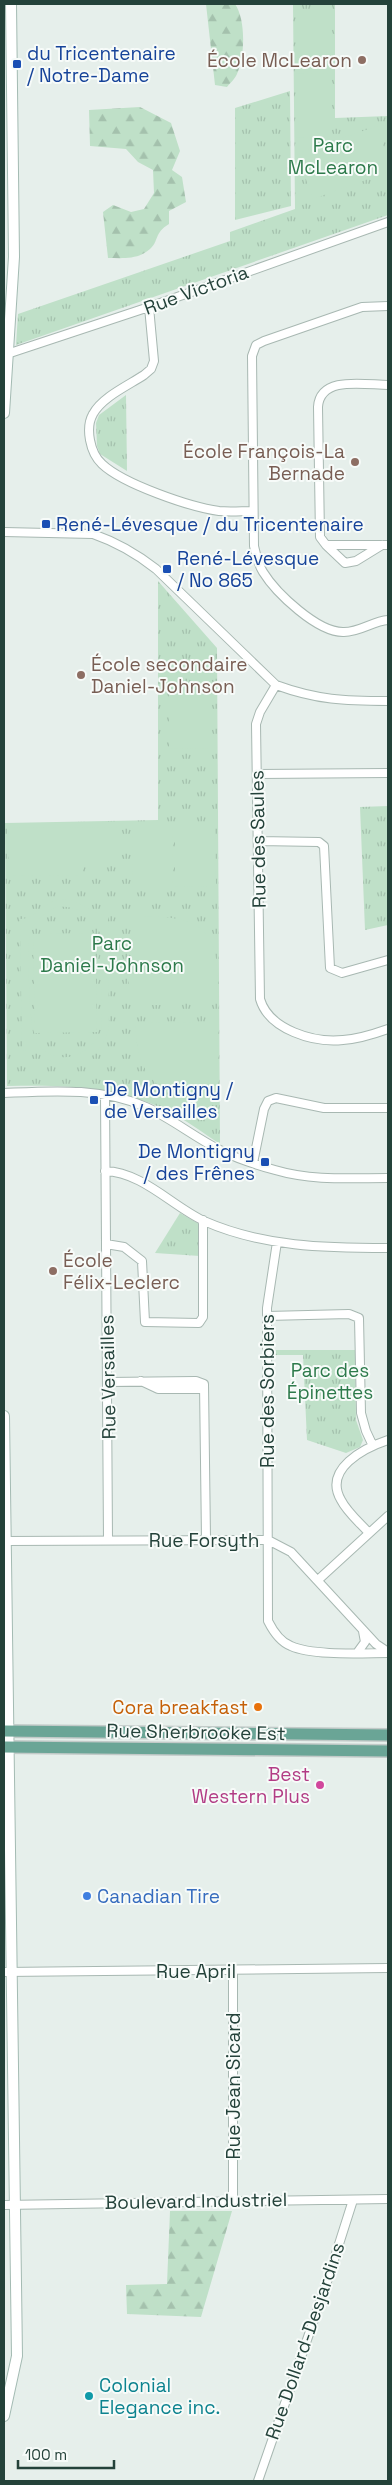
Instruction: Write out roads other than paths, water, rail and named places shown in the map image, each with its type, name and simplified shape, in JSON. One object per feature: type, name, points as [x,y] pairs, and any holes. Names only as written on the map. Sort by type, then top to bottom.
[{"type":"main road","name":"Rue Sherbrooke Est","points":[[6,1731],[388,1735]]},
{"type":"main road","points":[[190,1749],[191,1733]]},
{"type":"main road","points":[[250,1734],[250,1750]]},
{"type":"main road","name":"Rue Sherbrooke Est","points":[[6,1747],[388,1751]]},
{"type":"street","points":[[4,413],[6,355],[13,288],[9,198],[11,4]]},
{"type":"street","name":"Rue Victoria","points":[[6,355],[149,307],[388,222]]},
{"type":"street","points":[[388,306],[362,307],[256,345],[252,356],[254,546],[263,572],[308,618],[329,630],[352,632],[375,622],[388,620]]},
{"type":"street","points":[[149,307],[154,361],[151,369],[100,405],[91,416],[90,436],[94,455],[103,466],[159,493],[220,511],[254,511]]},
{"type":"street","points":[[385,545],[356,561],[345,563],[326,545],[320,536],[318,407],[324,390],[342,385],[388,385]]},
{"type":"street","points":[[4,532],[93,534],[128,550],[156,569],[276,685],[302,694],[335,701],[388,701]]},
{"type":"street","points":[[326,545],[385,545]]},
{"type":"street","name":"Rue des Saules","points":[[276,685],[260,712],[256,724],[260,999],[262,1008],[283,1027],[312,1037],[342,1041],[388,1029]]},
{"type":"street","points":[[258,774],[388,772]]},
{"type":"street","points":[[258,841],[319,842],[324,846],[330,968],[342,972],[388,960]]},
{"type":"street","points":[[4,1093],[62,1091],[105,1095],[144,1106],[162,1114],[220,1150],[275,1170],[310,1177],[388,1178]]},
{"type":"street","name":"Rue Versailles","points":[[105,1095],[108,1540]]},
{"type":"street","points":[[253,1163],[264,1108],[268,1101],[272,1099],[280,1098],[324,1108],[388,1108]]},
{"type":"street","points":[[105,1171],[123,1174],[137,1180],[203,1220],[244,1236],[311,1247],[388,1248]]},
{"type":"street","points":[[106,1244],[124,1247],[142,1262],[145,1322],[199,1323],[203,1317],[203,1220]]},
{"type":"street","name":"Rue des Sorbiers","points":[[277,1242],[267,1316],[268,1621],[274,1633],[290,1646],[309,1651],[388,1653]]},
{"type":"street","points":[[267,1316],[350,1314],[359,1318],[361,1327],[361,1413],[373,1446]]},
{"type":"street","points":[[108,1382],[200,1381],[204,1384],[206,1539]]},
{"type":"street","points":[[4,1416],[8,2205],[17,2356],[4,2416]]},
{"type":"street","points":[[369,1532],[343,1504],[338,1494],[336,1483],[344,1464],[373,1446],[388,1440]]},
{"type":"street","points":[[318,1580],[388,1516]]},
{"type":"street","name":"Rue Forsyth","points":[[5,1542],[268,1540],[291,1552],[376,1644],[388,1653]]},
{"type":"street","points":[[357,1653],[365,1642],[363,1630]]},
{"type":"street","name":"Rue April","points":[[8,1972],[388,1968]]},
{"type":"street","name":"Rue Jean Sicard","points":[[232,2200],[233,1971]]},
{"type":"street","name":"Boulevard Industriel","points":[[8,2205],[388,2199]]},
{"type":"street","name":"Rue Dollard-Desjardins","points":[[258,2481],[325,2288],[353,2200]]},
{"type":"place","name":"École McLearon","points":[[362,60]]},
{"type":"place","name":"du Tricentenaire / Notre-Dame","points":[[17,64]]},
{"type":"place","name":"École François-La Bernade","points":[[355,462]]},
{"type":"place","name":"René-Lévesque / du Tricentenaire","points":[[46,524]]},
{"type":"place","name":"René-Lévesque / No 865","points":[[167,569]]},
{"type":"place","name":"École secondaire Daniel-Johnson","points":[[81,675]]},
{"type":"place","name":"De Montigny / de Versailles","points":[[94,1100]]},
{"type":"place","name":"De Montigny / des Frênes","points":[[265,1162]]},
{"type":"place","name":"École Félix-Leclerc","points":[[53,1271]]},
{"type":"place","name":"Cora breakfast","points":[[258,1707]]},
{"type":"place","name":"Best Western Plus","points":[[320,1785]]},
{"type":"place","name":"Canadian Tire","points":[[87,1896]]},
{"type":"place","name":"Colonial Elegance inc.","points":[[89,2396]]},
{"type":"park label","name":"Parc McLearon","points":[[333,156]]},
{"type":"park label","name":"Parc Daniel-Johnson","points":[[112,954]]},
{"type":"park label","name":"Parc des Épinettes","points":[[330,1381]]}]
